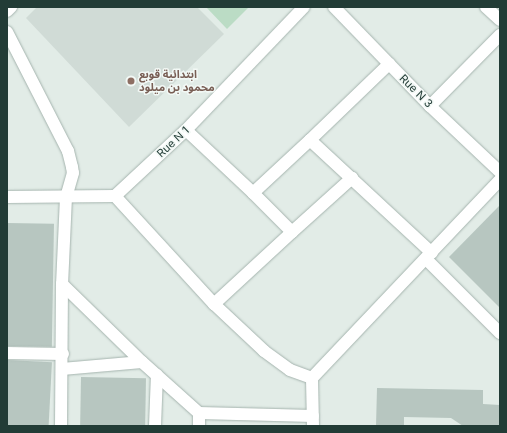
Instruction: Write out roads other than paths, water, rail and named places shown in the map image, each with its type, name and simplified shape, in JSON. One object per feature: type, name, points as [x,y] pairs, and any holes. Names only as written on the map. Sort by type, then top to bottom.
[{"type":"street","points":[[7,11],[11,7]]},
{"type":"street","name":"Rue N 1","points":[[115,196],[186,130],[304,7]]},
{"type":"street","name":"Rue N 3","points":[[334,7],[430,106],[500,172]]},
{"type":"street","points":[[486,7],[500,20]]},
{"type":"street","points":[[7,32],[70,159],[73,173],[66,197],[62,284],[63,354],[61,426]]},
{"type":"street","points":[[430,106],[500,35]]},
{"type":"street","points":[[253,193],[388,64]]},
{"type":"street","points":[[186,130],[292,232]]},
{"type":"street","points":[[310,140],[352,178],[429,256],[500,333]]},
{"type":"street","points":[[214,304],[352,178]]},
{"type":"street","points":[[62,284],[142,362],[199,413],[313,421],[312,378],[500,180]]},
{"type":"street","points":[[7,197],[115,196],[214,304],[276,361],[290,370],[312,378]]},
{"type":"street","points":[[7,353],[63,354]]},
{"type":"street","points":[[62,369],[142,362]]},
{"type":"street","points":[[155,426],[157,375]]},
{"type":"street","points":[[199,413],[199,426]]},
{"type":"place","name":"ابتدائية قوبع محمود بن ميلود","points":[[131,81]]}]
